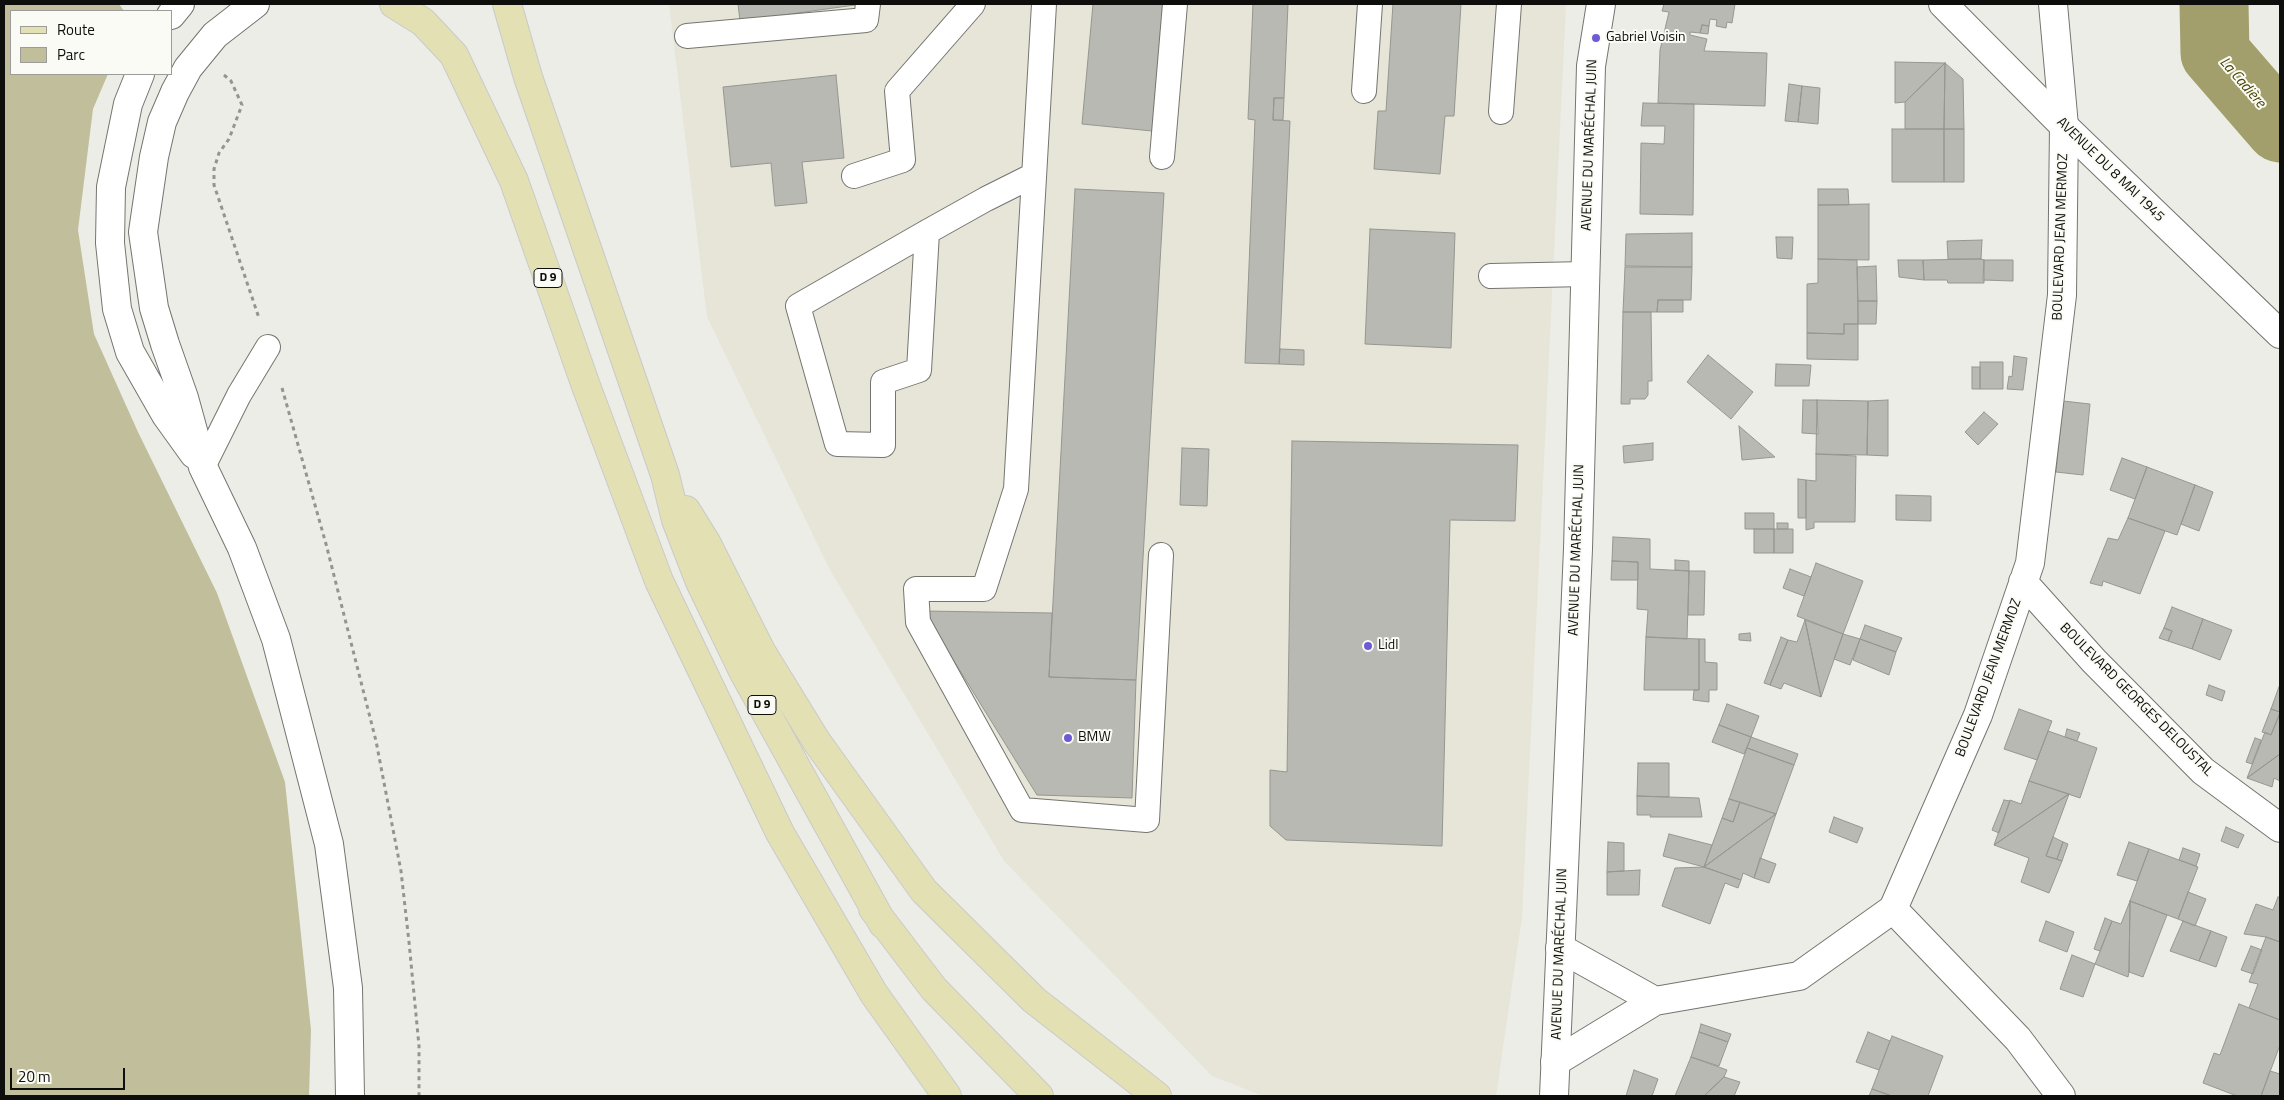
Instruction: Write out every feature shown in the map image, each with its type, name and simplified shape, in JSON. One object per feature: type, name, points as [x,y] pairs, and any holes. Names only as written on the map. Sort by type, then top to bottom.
[{"type":"main road","name":"D 9","points":[[394,4],[423,22],[454,55],[514,181],[586,386],[660,582],[883,924],[934,989],[1039,1096]]},
{"type":"main road","name":"D 9","points":[[507,4],[528,77],[665,475],[676,520],[704,591],[743,670],[883,924]]},
{"type":"main road","points":[[665,475],[707,544],[761,651],[817,742],[924,891],[1034,1000],[1157,1096]]},
{"type":"main road","points":[[660,582],[780,833],[874,994],[947,1096]]},
{"type":"street","points":[[172,14],[180,4]]},
{"type":"street","points":[[203,467],[184,398],[154,308],[144,232],[148,194],[162,122],[188,68],[215,35],[255,4]]},
{"type":"street","name":"AVENUE DU MARÉCHAL JUIN","points":[[1554,1096],[1578,549],[1591,66],[1601,4]]},
{"type":"street","name":"AVENUE DU 8 MAI 1945","points":[[1943,4],[2064,126],[2280,334]]},
{"type":"street","name":"BOULEVARD JEAN MERMOZ","points":[[1893,909],[1978,715],[2030,563],[2062,295],[2064,126],[2054,4]]},
{"type":"street","points":[[140,75],[128,104],[111,187],[110,243],[117,309],[130,352],[166,415],[203,467],[242,548],[276,640],[329,844],[348,988],[350,1096]]},
{"type":"street","name":"BOULEVARD GEORGES DELOUSTAL","points":[[2023,582],[2094,661],[2203,771],[2280,828]]},
{"type":"street","points":[[1555,1062],[1655,1001],[1799,976],[1893,909],[2018,1039],[2061,1096]]},
{"type":"street","points":[[1560,948],[1655,1001]]},
{"type":"lane","points":[[687,36],[866,20],[868,4]]},
{"type":"lane","points":[[854,176],[903,160],[897,91],[973,4]]},
{"type":"lane","points":[[1044,4],[1016,489],[984,589],[916,589],[918,622],[1022,810],[1147,820],[1161,555]]},
{"type":"lane","points":[[1162,157],[1175,4]]},
{"type":"lane","points":[[1364,91],[1370,4]]},
{"type":"lane","points":[[1501,112],[1509,4]]},
{"type":"lane","points":[[927,232],[919,370],[882,382],[883,445],[837,444],[798,306],[927,232],[986,199],[1034,175]]},
{"type":"lane","points":[[1491,276],[1586,274]]},
{"type":"lane","points":[[203,467],[239,395],[268,347]]},
{"type":"path","points":[[216,69],[231,81],[242,105],[229,139],[219,153],[214,169],[214,185],[268,347],[326,544],[376,740],[401,871],[419,1046],[419,1096]]},
{"type":"shaded area","points":[[669,4],[1566,4],[1522,917],[1496,1096],[1263,1096],[1212,1076],[1004,861],[830,570],[707,317]]},
{"type":"green space","points":[[4,4],[119,4],[123,10],[10,10],[10,75],[108,75],[93,109],[78,230],[94,334],[138,432],[217,593],[285,782],[311,1030],[309,1096],[4,1096]]},
{"type":"building","points":[[738,4],[854,4],[855,5],[740,21]]},
{"type":"building","points":[[1093,4],[1164,4],[1152,131],[1082,124]]},
{"type":"building","points":[[1253,4],[1288,4],[1284,98],[1274,98],[1273,120],[1290,121],[1279,364],[1245,363],[1255,120],[1248,119]]},
{"type":"building","points":[[1393,4],[1461,4],[1454,116],[1445,116],[1440,174],[1374,169],[1378,111],[1386,111]]},
{"type":"building","points":[[1664,4],[1735,4],[1732,23],[1727,22],[1726,28],[1716,26],[1717,20],[1710,19],[1709,26],[1702,25],[1700,33],[1690,32],[1690,35],[1707,39],[1704,51],[1767,53],[1765,106],[1658,103],[1660,50],[1669,12],[1662,11]]},
{"type":"building","points":[[1702,25],[1709,26],[1708,34],[1700,33]]},
{"type":"building","points":[[1895,62],[1945,63],[1905,102],[1895,103]]},
{"type":"building","points":[[1945,63],[1944,129],[1905,129],[1905,102]]},
{"type":"building","points":[[1945,63],[1963,79],[1964,129],[1944,129]]},
{"type":"building","points":[[836,75],[844,158],[802,162],[807,203],[775,206],[771,163],[731,167],[723,87]]},
{"type":"building","points":[[1789,84],[1802,86],[1798,122],[1785,121]]},
{"type":"building","points":[[1802,86],[1820,88],[1818,124],[1798,122]]},
{"type":"building","points":[[1274,98],[1284,98],[1283,120],[1273,120]]},
{"type":"building","points":[[1643,103],[1694,104],[1693,215],[1640,214],[1641,143],[1664,144],[1665,126],[1641,126]]},
{"type":"building","points":[[1892,129],[1944,129],[1944,182],[1892,182]]},
{"type":"building","points":[[1944,129],[1964,129],[1964,182],[1944,182]]},
{"type":"building","points":[[1075,189],[1164,193],[1136,680],[1049,677]]},
{"type":"building","points":[[1818,189],[1848,189],[1849,205],[1818,205]]},
{"type":"building","points":[[1869,204],[1869,260],[1818,259],[1818,205]]},
{"type":"building","points":[[1370,229],[1455,233],[1451,348],[1365,344]]},
{"type":"building","points":[[1692,233],[1692,267],[1625,266],[1626,234]]},
{"type":"building","points":[[1776,237],[1793,237],[1792,259],[1777,258]]},
{"type":"building","points":[[1982,240],[1981,259],[1948,259],[1947,241]]},
{"type":"building","points":[[1818,259],[1857,260],[1858,324],[1844,324],[1844,334],[1807,333],[1807,284],[1818,283]]},
{"type":"building","points":[[1898,260],[1923,260],[1924,280],[1899,277]]},
{"type":"building","points":[[1923,260],[1984,260],[1984,283],[1948,283],[1947,280],[1924,280]]},
{"type":"building","points":[[1984,260],[2013,260],[2013,281],[1983,280]]},
{"type":"building","points":[[1876,266],[1877,301],[1858,301],[1857,267]]},
{"type":"building","points":[[1625,267],[1692,267],[1691,300],[1658,300],[1657,312],[1623,312]]},
{"type":"building","points":[[1658,300],[1683,300],[1683,312],[1657,312]]},
{"type":"building","points":[[1858,301],[1877,301],[1876,324],[1858,324]]},
{"type":"building","points":[[1623,312],[1651,312],[1652,381],[1648,381],[1648,395],[1645,399],[1630,399],[1630,404],[1621,404]]},
{"type":"building","points":[[1844,324],[1858,324],[1858,360],[1807,359],[1807,333],[1844,334]]},
{"type":"building","points":[[1280,349],[1304,350],[1304,365],[1279,364]]},
{"type":"building","points":[[1708,355],[1753,392],[1731,419],[1687,382]]},
{"type":"building","points":[[2014,356],[2027,358],[2023,390],[2007,389],[2009,376],[2012,377]]},
{"type":"building","points":[[1980,362],[2003,362],[2003,389],[1980,389]]},
{"type":"building","points":[[1776,364],[1811,365],[1809,386],[1775,386]]},
{"type":"building","points":[[1972,367],[1980,367],[1980,389],[1972,389]]},
{"type":"building","points":[[1803,400],[1817,400],[1818,434],[1802,433]]},
{"type":"building","points":[[1817,400],[1868,401],[1867,455],[1816,454]]},
{"type":"building","points":[[1888,400],[1888,456],[1867,455],[1868,401]]},
{"type":"building","points":[[2063,401],[2090,404],[2083,475],[2056,472]]},
{"type":"building","points":[[1984,412],[1998,424],[1978,445],[1965,432]]},
{"type":"building","points":[[1739,426],[1775,457],[1742,460]]},
{"type":"building","name":"Lidl","points":[[1292,441],[1518,445],[1515,521],[1450,520],[1442,846],[1286,840],[1270,826],[1270,770],[1287,772]]},
{"type":"building","points":[[1653,443],[1653,460],[1624,463],[1623,446]]},
{"type":"building","points":[[1182,448],[1209,449],[1207,506],[1180,505]]},
{"type":"building","points":[[1816,454],[1856,456],[1855,522],[1814,522],[1814,528],[1806,530],[1806,480],[1816,481]]},
{"type":"building","points":[[2122,458],[2147,467],[2135,499],[2110,490]]},
{"type":"building","points":[[2147,467],[2195,485],[2177,535],[2128,518]]},
{"type":"building","points":[[1798,479],[1806,480],[1806,518],[1798,518]]},
{"type":"building","points":[[2195,485],[2213,492],[2199,531],[2181,524]]},
{"type":"building","points":[[1896,495],[1931,496],[1931,521],[1896,520]]},
{"type":"building","points":[[1745,513],[1774,513],[1774,529],[1745,529]]},
{"type":"building","points":[[2128,518],[2165,531],[2140,594],[2103,581],[2102,586],[2090,583],[2108,538],[2118,540]]},
{"type":"building","points":[[1777,523],[1788,523],[1788,529],[1777,529]]},
{"type":"building","points":[[1754,529],[1774,529],[1774,553],[1754,553]]},
{"type":"building","points":[[1774,529],[1793,529],[1793,553],[1774,553]]},
{"type":"building","points":[[1613,537],[1650,539],[1650,569],[1689,571],[1687,639],[1646,637],[1648,610],[1637,609],[1638,562],[1612,561]]},
{"type":"building","points":[[1675,560],[1689,561],[1689,571],[1675,570]]},
{"type":"building","points":[[1612,561],[1638,562],[1638,580],[1611,580]]},
{"type":"building","points":[[1816,563],[1863,581],[1843,634],[1797,616]]},
{"type":"building","points":[[1790,569],[1811,577],[1804,596],[1783,588]]},
{"type":"building","points":[[1689,571],[1705,571],[1704,615],[1688,615]]},
{"type":"building","points":[[2172,607],[2203,619],[2192,649],[2168,641],[2172,631],[2164,628]]},
{"type":"building","name":"BMW","points":[[923,611],[1052,613],[1049,677],[1136,680],[1132,798],[1037,795]]},
{"type":"building","points":[[2203,619],[2232,630],[2220,660],[2192,649]]},
{"type":"building","points":[[1805,620],[1843,634],[1821,697]]},
{"type":"building","points":[[1805,620],[1821,697],[1784,683],[1781,689],[1770,685],[1788,640],[1797,642]]},
{"type":"building","points":[[1865,625],[1902,638],[1896,652],[1860,639]]},
{"type":"building","points":[[2164,628],[2172,631],[2168,641],[2159,638]]},
{"type":"building","points":[[1750,633],[1751,641],[1739,640],[1739,634]]},
{"type":"building","points":[[1843,634],[1860,639],[1850,665],[1834,659]]},
{"type":"building","points":[[1646,637],[1699,639],[1699,690],[1644,690]]},
{"type":"building","points":[[1781,637],[1788,640],[1770,685],[1764,683]]},
{"type":"building","points":[[1699,639],[1705,639],[1705,662],[1717,663],[1717,690],[1709,690],[1709,702],[1693,700],[1694,690],[1699,690]]},
{"type":"building","points":[[1860,639],[1896,652],[1889,675],[1853,660]]},
{"type":"building","points":[[2280,684],[2280,712],[2271,709]]},
{"type":"building","points":[[2209,685],[2225,691],[2222,701],[2206,695]]},
{"type":"building","points":[[1727,704],[1759,716],[1751,737],[1719,725]]},
{"type":"building","points":[[2019,709],[2052,721],[2037,760],[2004,749]]},
{"type":"building","points":[[2271,709],[2280,712],[2271,735],[2262,732]]},
{"type":"building","points":[[2280,714],[2280,754],[2247,778],[2265,732],[2271,735]]},
{"type":"building","points":[[1719,725],[1751,737],[1744,754],[1712,742]]},
{"type":"building","points":[[2067,729],[2080,733],[2077,741],[2065,737]]},
{"type":"building","points":[[2048,731],[2097,748],[2080,798],[2029,781]]},
{"type":"building","points":[[1751,737],[1798,754],[1794,765],[1747,748]]},
{"type":"building","points":[[2255,738],[2261,740],[2252,764],[2246,762]]},
{"type":"building","points":[[1747,748],[1794,765],[1776,814],[1729,799]]},
{"type":"building","points":[[2280,754],[2280,781],[2274,778],[2272,787],[2247,778]]},
{"type":"building","points":[[1638,763],[1669,763],[1669,797],[1637,796]]},
{"type":"building","points":[[2029,781],[2069,794],[1994,845],[2010,800],[2021,804]]},
{"type":"building","points":[[2069,794],[2046,856],[2062,861],[2049,893],[2021,882],[2029,858],[1994,845]]},
{"type":"building","points":[[1637,796],[1699,798],[1702,817],[1650,817],[1651,815],[1637,815]]},
{"type":"building","points":[[1729,799],[1740,802],[1733,822],[1722,818]]},
{"type":"building","points":[[2004,800],[2010,801],[1999,833],[1992,830]]},
{"type":"building","points":[[1740,802],[1776,814],[1704,867],[1722,818],[1733,822]]},
{"type":"building","points":[[1776,814],[1754,878],[1743,873],[1741,880],[1704,867]]},
{"type":"building","points":[[1834,817],[1863,828],[1857,843],[1829,832]]},
{"type":"building","points":[[2226,827],[2244,835],[2238,848],[2221,841]]},
{"type":"building","points":[[1669,834],[1712,845],[1704,867],[1663,856]]},
{"type":"building","points":[[2053,837],[2063,842],[2057,859],[2046,856]]},
{"type":"building","points":[[1608,842],[1624,843],[1624,871],[1607,872]]},
{"type":"building","points":[[2063,842],[2068,844],[2062,861],[2057,859]]},
{"type":"building","points":[[2129,842],[2149,849],[2137,881],[2117,875]]},
{"type":"building","points":[[2183,848],[2200,854],[2196,866],[2179,860]]},
{"type":"building","points":[[2149,849],[2198,867],[2178,919],[2130,901]]},
{"type":"building","points":[[1760,858],[1776,864],[1769,883],[1754,878]]},
{"type":"building","points":[[1704,867],[1741,880],[1738,888],[1725,883],[1710,924],[1662,906],[1675,868]]},
{"type":"building","points":[[1640,870],[1639,895],[1607,895],[1607,872]]},
{"type":"building","points":[[2188,892],[2206,899],[2195,926],[2178,919]]},
{"type":"building","points":[[2278,897],[2280,898],[2280,942],[2266,937],[2244,934],[2256,904],[2273,910]]},
{"type":"building","points":[[2130,901],[2128,977],[2095,964],[2112,921],[2121,924]]},
{"type":"building","points":[[2130,901],[2167,915],[2143,977],[2129,972]]},
{"type":"building","points":[[2105,918],[2112,921],[2100,951],[2094,949]]},
{"type":"building","points":[[2046,921],[2074,932],[2067,952],[2039,941]]},
{"type":"building","points":[[2183,921],[2211,931],[2199,961],[2170,951]]},
{"type":"building","points":[[2211,931],[2227,937],[2216,967],[2199,961]]},
{"type":"building","points":[[2266,937],[2280,942],[2280,1020],[2249,1008],[2258,984],[2249,982]]},
{"type":"building","points":[[2251,946],[2262,950],[2253,974],[2241,970]]},
{"type":"building","points":[[2072,955],[2095,964],[2083,997],[2060,989]]},
{"type":"building","points":[[2239,1004],[2280,1020],[2280,1045],[2261,1096],[2237,1096],[2203,1083],[2214,1053],[2220,1055]]},
{"type":"building","points":[[1701,1024],[1731,1034],[1728,1042],[1699,1032]]},
{"type":"building","points":[[1699,1032],[1728,1042],[1719,1066],[1691,1057]]},
{"type":"building","points":[[1868,1032],[1890,1041],[1879,1070],[1856,1062]]},
{"type":"building","points":[[1892,1036],[1943,1056],[1928,1096],[1892,1096],[1872,1089]]},
{"type":"building","points":[[1691,1057],[1727,1070],[1724,1077],[1704,1096],[1675,1096]]},
{"type":"building","points":[[1634,1070],[1658,1079],[1652,1096],[1626,1096]]},
{"type":"building","points":[[2270,1071],[2280,1074],[2280,1096],[2261,1096]]},
{"type":"building","points":[[1724,1077],[1740,1082],[1734,1096],[1704,1096]]},
{"type":"building","points":[[1872,1089],[1892,1096],[1869,1096]]},
{"type":"waterway","name":"La Cadière","points":[[2214,4],[2215,53],[2280,128]]},
{"type":"place","name":"Gabriel Voisin","points":[[1596,38]]},
{"type":"place","name":"Lidl","points":[[1368,646]]},
{"type":"place","name":"BMW","points":[[1068,738]]}]
